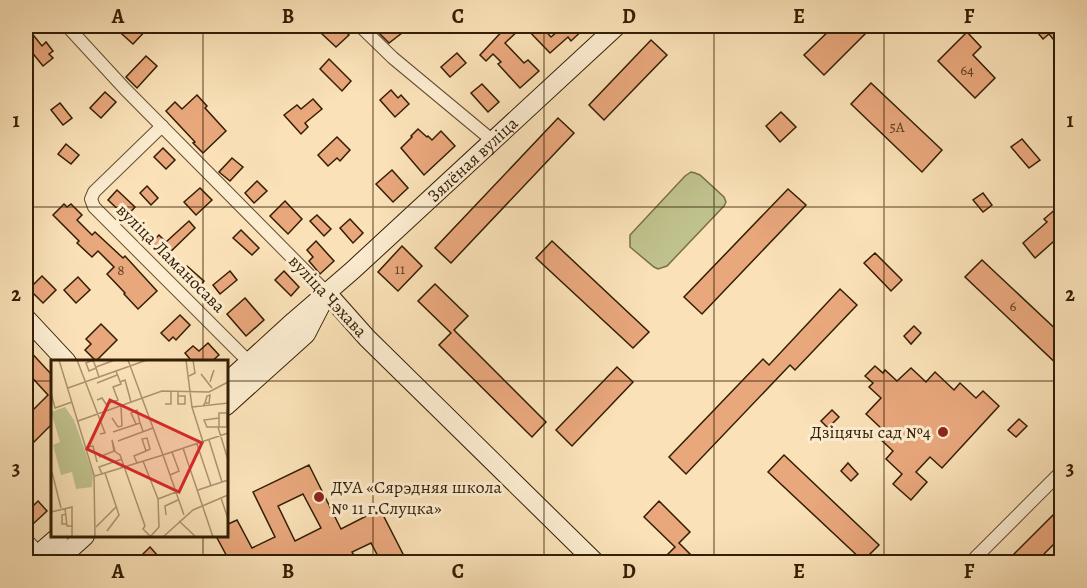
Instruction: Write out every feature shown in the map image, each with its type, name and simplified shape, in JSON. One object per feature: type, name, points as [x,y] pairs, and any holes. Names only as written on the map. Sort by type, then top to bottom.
[{"type":"main road","name":"Зялёная вуліца","points":[[228,381],[617,26]]},
{"type":"main road","name":"Зялёная вуліца","points":[[228,404],[306,334],[327,293]]},
{"type":"main road","name":"вуліца Чэхава","points":[[327,293],[367,338],[595,562]]},
{"type":"main road","points":[[26,318],[65,360]]},
{"type":"main road","points":[[34,558],[58,537]]},
{"type":"main road","points":[[56,562],[84,537]]},
{"type":"street","name":"вуліца Чэхава","points":[[67,26],[125,89],[327,293]]},
{"type":"street","points":[[360,26],[393,58],[493,141]]},
{"type":"street","name":"вуліца Ламаносава","points":[[162,126],[94,192],[91,199],[94,207],[249,362]]},
{"type":"street","points":[[971,562],[1062,471]]},
{"type":"street","points":[[26,539],[34,558]]},
{"type":"green space","points":[[691,172],[700,175],[724,197],[726,202],[667,266],[658,269],[630,247],[630,235]]},
{"type":"building","points":[[26,26],[42,46],[46,42],[53,51],[49,54],[53,58],[43,66],[26,45]]},
{"type":"building","points":[[113,26],[150,26],[133,44]]},
{"type":"building","points":[[329,26],[340,26],[349,35],[336,47],[321,33]]},
{"type":"building","points":[[390,26],[411,26],[389,43],[380,34]]},
{"type":"building","points":[[507,26],[523,26],[505,43],[524,63],[528,60],[539,71],[520,88],[498,64],[501,62],[493,54],[486,61],[480,55]]},
{"type":"building","points":[[524,26],[541,26],[551,37],[564,26],[587,26],[571,41],[568,37],[550,53]]},
{"type":"building","points":[[834,26],[873,26],[824,75],[804,55]]},
{"type":"building","points":[[1032,26],[1062,26],[1062,50],[1049,34],[1043,39]]},
{"type":"building","points":[[967,32],[981,47],[973,55],[995,78],[975,98],[938,61]]},
{"type":"building","points":[[651,40],[667,55],[604,120],[589,105]]},
{"type":"building","points":[[457,53],[466,63],[450,77],[441,67]]},
{"type":"building","points":[[146,56],[157,66],[137,88],[126,77]]},
{"type":"building","points":[[329,59],[351,81],[342,91],[320,69]]},
{"type":"building","points":[[871,83],[942,150],[922,172],[851,104]]},
{"type":"building","points":[[482,84],[499,102],[488,112],[471,93]]},
{"type":"building","points":[[391,90],[398,98],[401,95],[409,104],[395,117],[380,100]]},
{"type":"building","points":[[105,92],[116,102],[101,118],[90,108]]},
{"type":"building","points":[[197,95],[207,106],[205,108],[226,131],[203,153],[166,111],[175,102],[182,109]]},
{"type":"building","points":[[313,99],[322,109],[305,123],[308,127],[301,134],[284,115],[297,105],[301,109]]},
{"type":"building","points":[[60,103],[72,118],[63,125],[51,110]]},
{"type":"building","points":[[781,112],[796,127],[780,142],[766,126]]},
{"type":"building","points":[[558,118],[574,133],[451,263],[435,248]]},
{"type":"building","points":[[418,129],[432,140],[441,131],[455,146],[424,175],[401,148]]},
{"type":"building","points":[[337,137],[350,150],[340,161],[337,158],[328,166],[318,155]]},
{"type":"building","points":[[1022,139],[1040,160],[1029,168],[1011,147]]},
{"type":"building","points":[[66,144],[79,155],[71,164],[58,154]]},
{"type":"building","points":[[163,148],[175,160],[166,169],[154,157]]},
{"type":"building","points":[[232,158],[243,167],[230,181],[219,172]]},
{"type":"building","points":[[392,170],[408,188],[393,202],[376,184]]},
{"type":"building","points":[[257,181],[267,191],[254,203],[245,193]]},
{"type":"building","points":[[147,186],[158,198],[151,205],[140,193]]},
{"type":"building","points":[[200,188],[212,200],[196,215],[184,202]]},
{"type":"building","points":[[788,189],[806,205],[702,314],[684,297]]},
{"type":"building","points":[[117,190],[135,207],[126,217],[108,200]]},
{"type":"building","points":[[983,193],[992,205],[983,212],[973,200]]},
{"type":"building","points":[[285,201],[302,219],[288,234],[270,216]]},
{"type":"building","points":[[64,204],[67,207],[71,204],[82,215],[77,220],[92,235],[95,232],[123,258],[125,256],[157,291],[138,309],[107,274],[114,267],[98,251],[92,257],[53,215]]},
{"type":"building","points":[[1057,208],[1062,214],[1062,234],[1035,258],[1023,243],[1047,222],[1044,219]]},
{"type":"building","points":[[317,215],[331,229],[324,236],[310,221]]},
{"type":"building","points":[[350,219],[363,233],[353,243],[340,228]]},
{"type":"building","points":[[189,221],[195,228],[164,258],[150,244],[159,235],[166,242]]},
{"type":"building","points":[[241,230],[259,248],[252,255],[233,238]]},
{"type":"building","points":[[316,241],[334,261],[320,274],[309,261],[313,257],[307,250]]},
{"type":"building","points":[[552,241],[649,332],[633,348],[536,258]]},
{"type":"building","points":[[402,246],[422,266],[398,291],[378,272]]},
{"type":"building","points":[[875,253],[902,280],[891,291],[864,263]]},
{"type":"building","points":[[982,260],[1062,335],[1062,369],[965,277]]},
{"type":"building","points":[[187,266],[204,281],[196,290],[179,274]]},
{"type":"building","points":[[230,271],[237,280],[220,294],[213,285]]},
{"type":"building","points":[[284,271],[299,287],[291,296],[275,280]]},
{"type":"building","points":[[42,276],[56,290],[43,303],[29,289]]},
{"type":"building","points":[[78,277],[90,290],[76,303],[64,290]]},
{"type":"building","points":[[435,284],[468,316],[454,330],[546,422],[532,437],[439,345],[451,333],[418,301]]},
{"type":"building","points":[[840,289],[857,305],[795,370],[790,365],[686,474],[669,457],[763,359],[769,365]]},
{"type":"building","points":[[245,298],[264,320],[246,336],[227,314]]},
{"type":"building","points":[[180,315],[190,325],[176,340],[173,337],[169,341],[161,333]]},
{"type":"building","points":[[101,324],[117,340],[95,360],[85,350],[91,344],[86,339]]},
{"type":"building","points":[[914,326],[921,333],[911,344],[904,336]]},
{"type":"building","points":[[208,343],[219,355],[213,360],[189,360],[185,353],[193,346],[199,351]]},
{"type":"building","points":[[26,347],[51,374],[51,425],[33,443],[26,436],[26,406],[31,412],[48,395],[26,371]]},
{"type":"building","name":"Дзіцячы сад №4","points":[[875,366],[883,373],[885,370],[897,381],[911,368],[926,382],[935,372],[954,390],[960,383],[976,398],[983,391],[999,406],[942,468],[930,457],[916,472],[927,482],[911,500],[893,484],[902,474],[886,459],[893,451],[876,435],[882,429],[866,414],[881,398],[869,387],[873,383],[865,376]]},
{"type":"building","points":[[617,367],[633,382],[572,446],[556,430]]},
{"type":"building","points":[[832,410],[839,417],[828,428],[821,421]]},
{"type":"building","points":[[1019,419],[1027,426],[1016,437],[1008,430]]},
{"type":"building","points":[[784,455],[879,545],[863,561],[768,472]]},
{"type":"building","points":[[848,463],[858,474],[851,481],[841,471]]},
{"type":"building","points":[[309,465],[341,529],[380,509],[405,558],[396,562],[381,562],[371,543],[352,552],[358,562],[288,562],[286,559],[279,562],[230,562],[217,537],[228,537],[228,524],[237,520],[252,548],[275,537],[253,492]],"holes":[[[303,494],[321,528],[295,541],[278,506]]]},
{"type":"building","points":[[38,501],[47,511],[33,524],[26,513]]},
{"type":"building","points":[[659,501],[690,532],[679,543],[698,562],[660,562],[675,547],[644,517]]},
{"type":"building","points":[[1053,515],[1062,523],[1062,536],[1036,562],[1006,562]]},
{"type":"building","points":[[150,547],[158,556],[151,562],[135,562]]},
{"type":"place","name":"Дзіцячы сад №4","points":[[943,432]]},
{"type":"place","name":"ДУА «Сярэдняя школа № 11 г.Слуцка»","points":[[319,497]]}]
